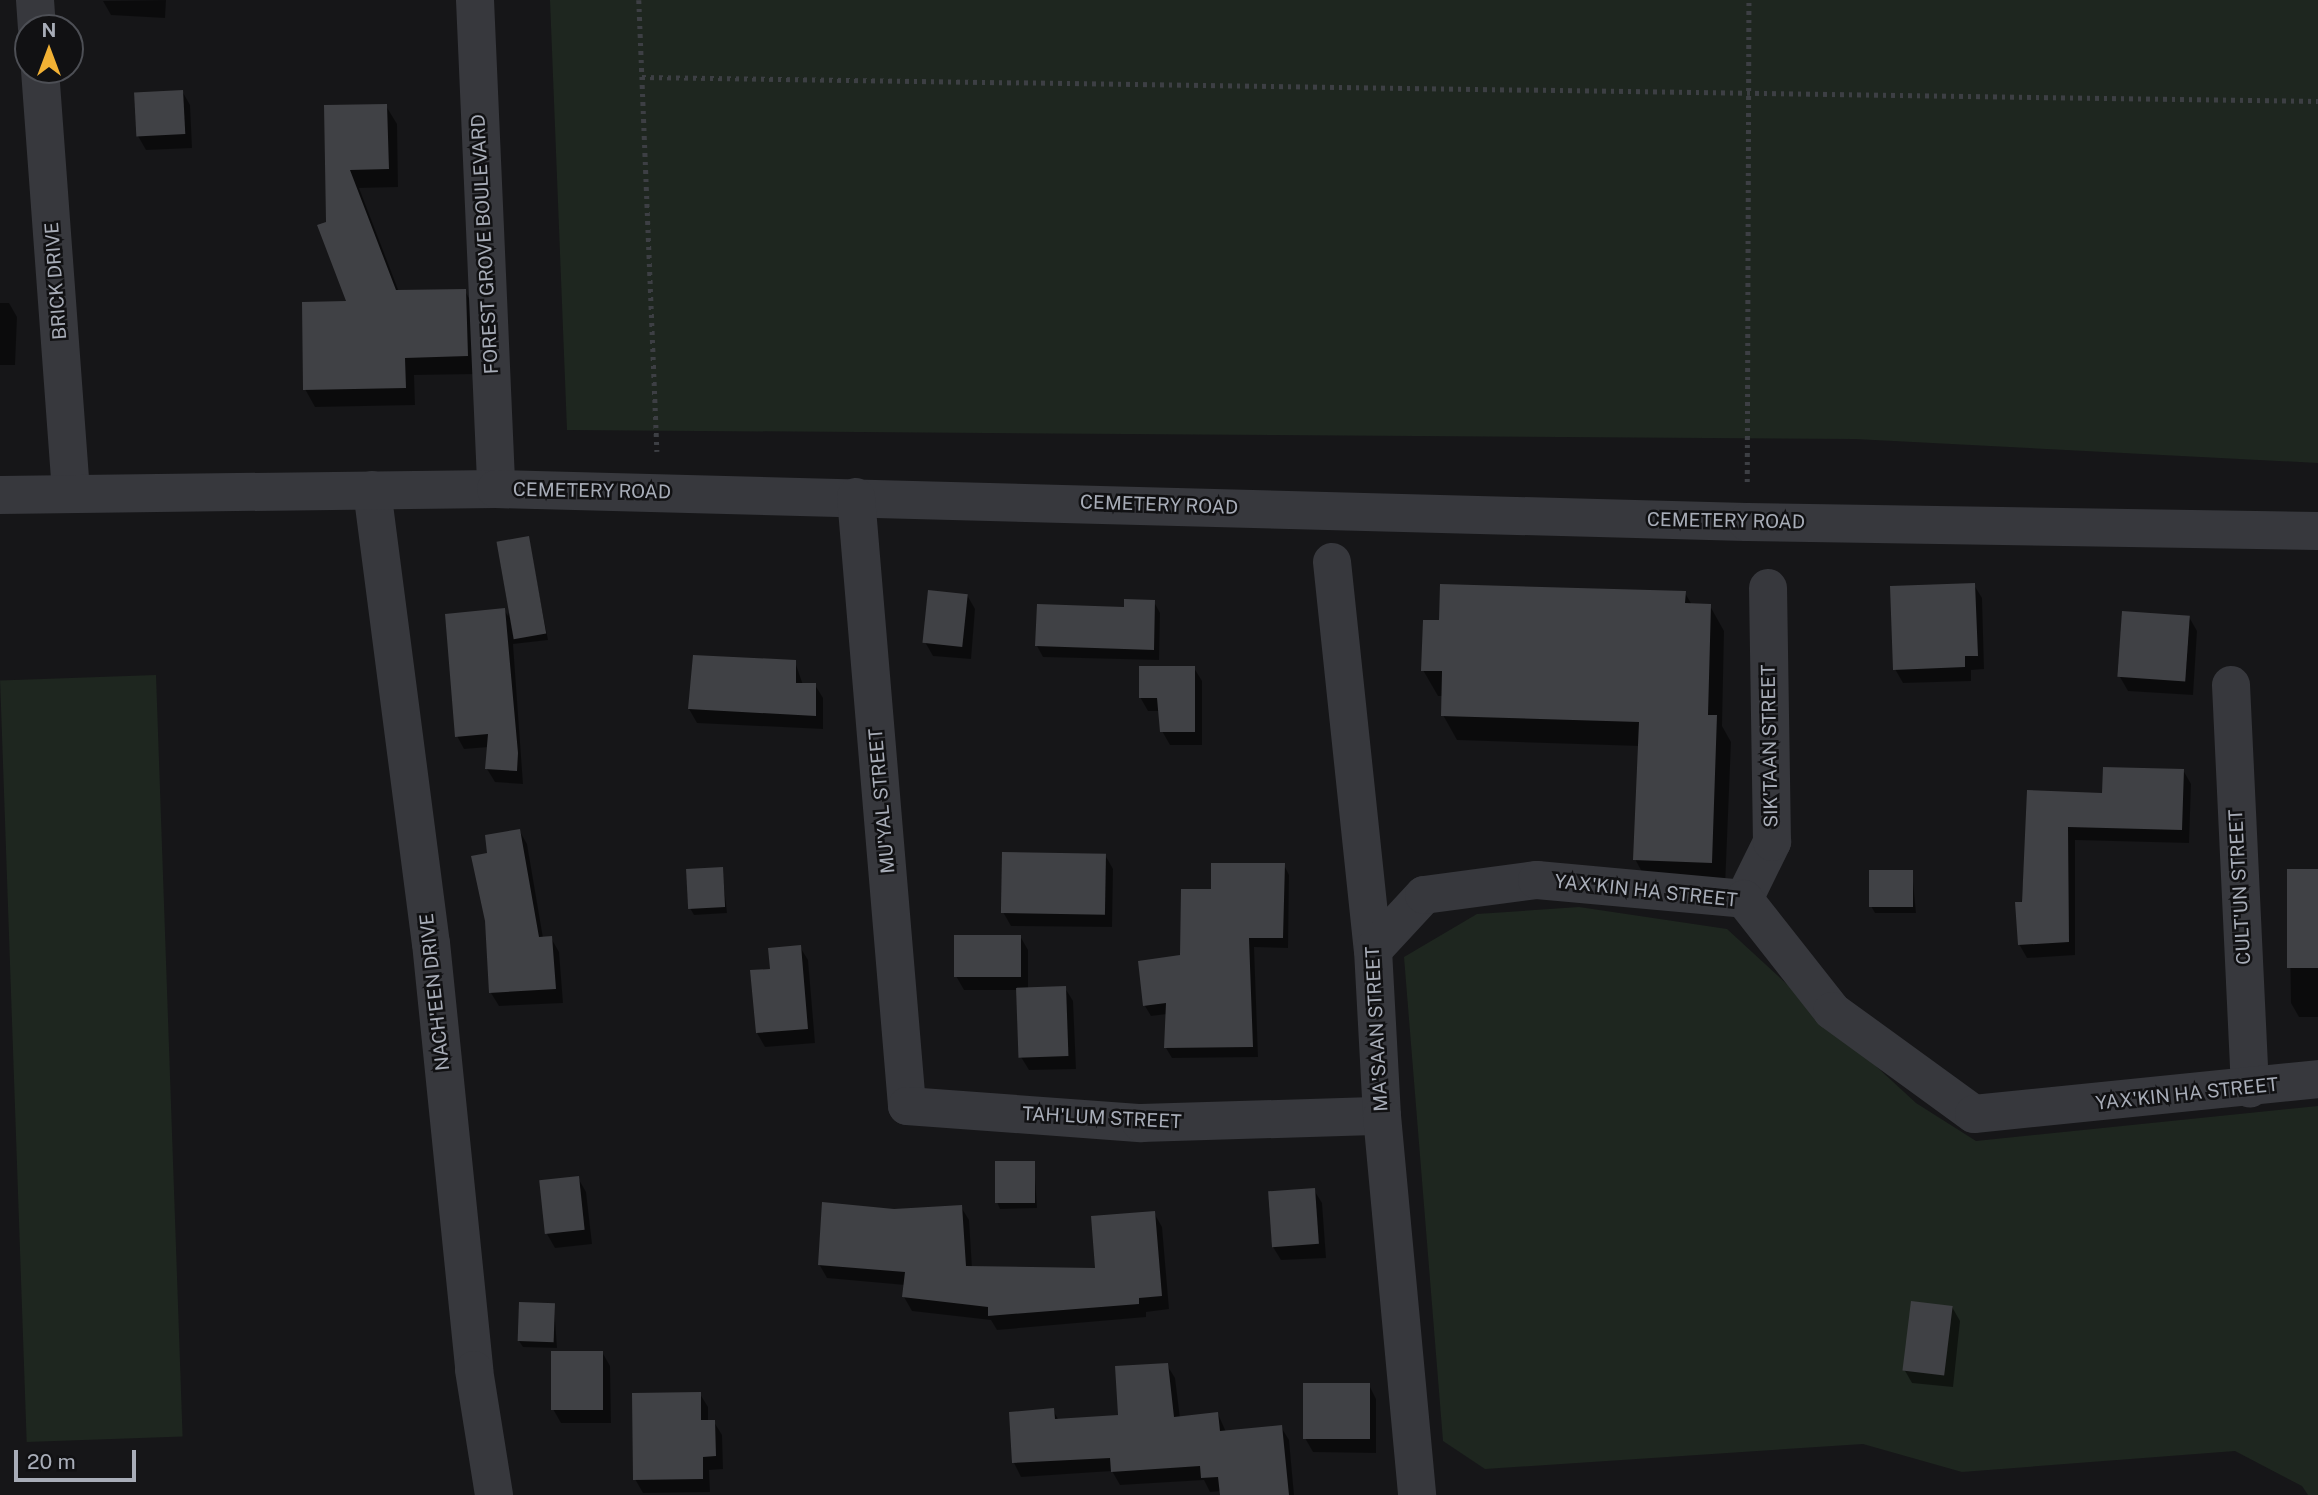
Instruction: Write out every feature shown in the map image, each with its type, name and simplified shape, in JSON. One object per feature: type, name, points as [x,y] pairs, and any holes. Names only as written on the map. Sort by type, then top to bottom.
[{"type":"street","name":"FOREST GROVE BOULEVARD","points":[[475,0],[496,489]]},
{"type":"street","name":"BRICK DRIVE","points":[[41,84],[71,492]]},
{"type":"street","name":"CEMETERY ROAD","points":[[0,495],[71,492],[496,489],[1747,522],[2318,531]]},
{"type":"street","name":"NACH'EEN DRIVE","points":[[372,490],[431,943],[474,1370],[495,1495]]},
{"type":"street","name":"MU'YAL STREET","points":[[856,497],[907,1105]]},
{"type":"street","name":"MA'SAAN STREET","points":[[1332,562],[1373,950],[1382,1116],[1417,1495]]},
{"type":"street","name":"SIK'TAAN STREET","points":[[1744,899],[1772,842],[1768,588]]},
{"type":"street","name":"CULT'UN STREET","points":[[2231,685],[2250,1088]]},
{"type":"street","name":"YAX'KIN HA STREET","points":[[1373,950],[1424,895],[1437,893],[1537,880],[1744,899],[1832,1011],[1974,1114],[2318,1079]]},
{"type":"street","name":"TAH'LUM STREET","points":[[907,1105],[1141,1123],[1382,1116]]},
{"type":"path","points":[[639,0],[659,492]]},
{"type":"path","points":[[1747,522],[1749,0]]},
{"type":"path","points":[[642,77],[2318,101]]},
{"type":"shaded area","points":[[550,0],[2318,0],[2318,463],[1855,439],[567,430]]},
{"type":"shaded area","points":[[156,675],[183,1437],[27,1442],[0,680]]},
{"type":"shaded area","points":[[1579,907],[1727,929],[1916,1103],[1976,1141],[2318,1106],[2318,1495],[2308,1495],[2302,1486],[2235,1451],[1962,1472],[1863,1444],[1485,1469],[1443,1441],[1404,957],[1477,914]]},
{"type":"building","points":[[183,90],[185,134],[136,137],[134,93]]},
{"type":"building","points":[[387,104],[389,169],[350,170],[396,290],[466,289],[468,356],[405,358],[406,388],[303,390],[302,302],[346,301],[317,225],[326,222],[324,105]]},
{"type":"building","points":[[529,536],[546,633],[514,639],[497,542]]},
{"type":"building","points":[[1975,583],[1978,656],[1965,656],[1965,667],[1893,670],[1890,586]]},
{"type":"building","points":[[1440,584],[1686,591],[1685,603],[1711,604],[1708,715],[1717,715],[1712,863],[1633,860],[1639,722],[1441,716],[1442,671],[1421,671],[1423,620],[1439,620]]},
{"type":"building","points":[[928,590],[968,594],[962,647],[922,643]]},
{"type":"building","points":[[1124,599],[1155,600],[1154,650],[1035,646],[1037,604],[1124,607]]},
{"type":"building","points":[[505,608],[518,753],[517,771],[485,769],[488,734],[455,737],[445,614]]},
{"type":"building","points":[[2122,611],[2190,616],[2185,682],[2117,677]]},
{"type":"building","points":[[693,655],[796,660],[796,683],[816,683],[816,716],[688,709]]},
{"type":"building","points":[[1139,666],[1195,666],[1195,732],[1160,732],[1157,698],[1139,698]]},
{"type":"building","points":[[2103,767],[2184,769],[2182,830],[2068,827],[2069,942],[2018,945],[2015,902],[2022,902],[2027,790],[2102,793]]},
{"type":"building","points":[[520,829],[539,937],[552,936],[556,989],[489,993],[485,921],[471,856],[487,853],[485,835]]},
{"type":"building","points":[[1002,852],[1106,854],[1105,915],[1001,913]]},
{"type":"building","points":[[1211,863],[1285,863],[1283,938],[1249,938],[1253,1047],[1164,1048],[1166,1003],[1143,1006],[1138,961],[1180,955],[1181,889],[1211,889]]},
{"type":"building","points":[[723,867],[725,907],[688,909],[686,869]]},
{"type":"building","points":[[2287,869],[2318,869],[2318,968],[2287,968]]},
{"type":"building","points":[[1869,870],[1913,870],[1913,907],[1869,907]]},
{"type":"building","points":[[954,935],[1021,935],[1021,977],[954,977]]},
{"type":"building","points":[[801,945],[808,1029],[756,1033],[750,970],[770,969],[768,948]]},
{"type":"building","points":[[1066,986],[1068,1056],[1018,1058],[1016,988]]},
{"type":"building","points":[[995,1161],[1035,1161],[1035,1203],[995,1203]]},
{"type":"building","points":[[579,1176],[585,1230],[545,1234],[539,1180]]},
{"type":"building","points":[[1315,1188],[1319,1244],[1272,1247],[1268,1191]]},
{"type":"building","points":[[822,1202],[894,1209],[962,1205],[966,1266],[1095,1268],[1091,1216],[1155,1211],[1162,1296],[1139,1298],[1139,1304],[988,1316],[988,1307],[902,1297],[905,1272],[818,1265]]},
{"type":"building","points":[[1911,1301],[1953,1306],[1944,1376],[1902,1370]]},
{"type":"building","points":[[519,1302],[555,1303],[554,1342],[518,1341]]},
{"type":"building","points":[[551,1351],[603,1351],[603,1410],[551,1410]]},
{"type":"building","points":[[1168,1363],[1174,1417],[1218,1412],[1220,1431],[1282,1425],[1289,1495],[1220,1495],[1218,1477],[1201,1478],[1200,1466],[1111,1472],[1110,1458],[1012,1463],[1009,1412],[1054,1408],[1055,1419],[1118,1415],[1115,1366]]},
{"type":"building","points":[[1303,1383],[1370,1383],[1370,1439],[1303,1439]]},
{"type":"building","points":[[701,1392],[701,1420],[715,1420],[716,1456],[703,1457],[703,1479],[633,1480],[632,1393]]}]
